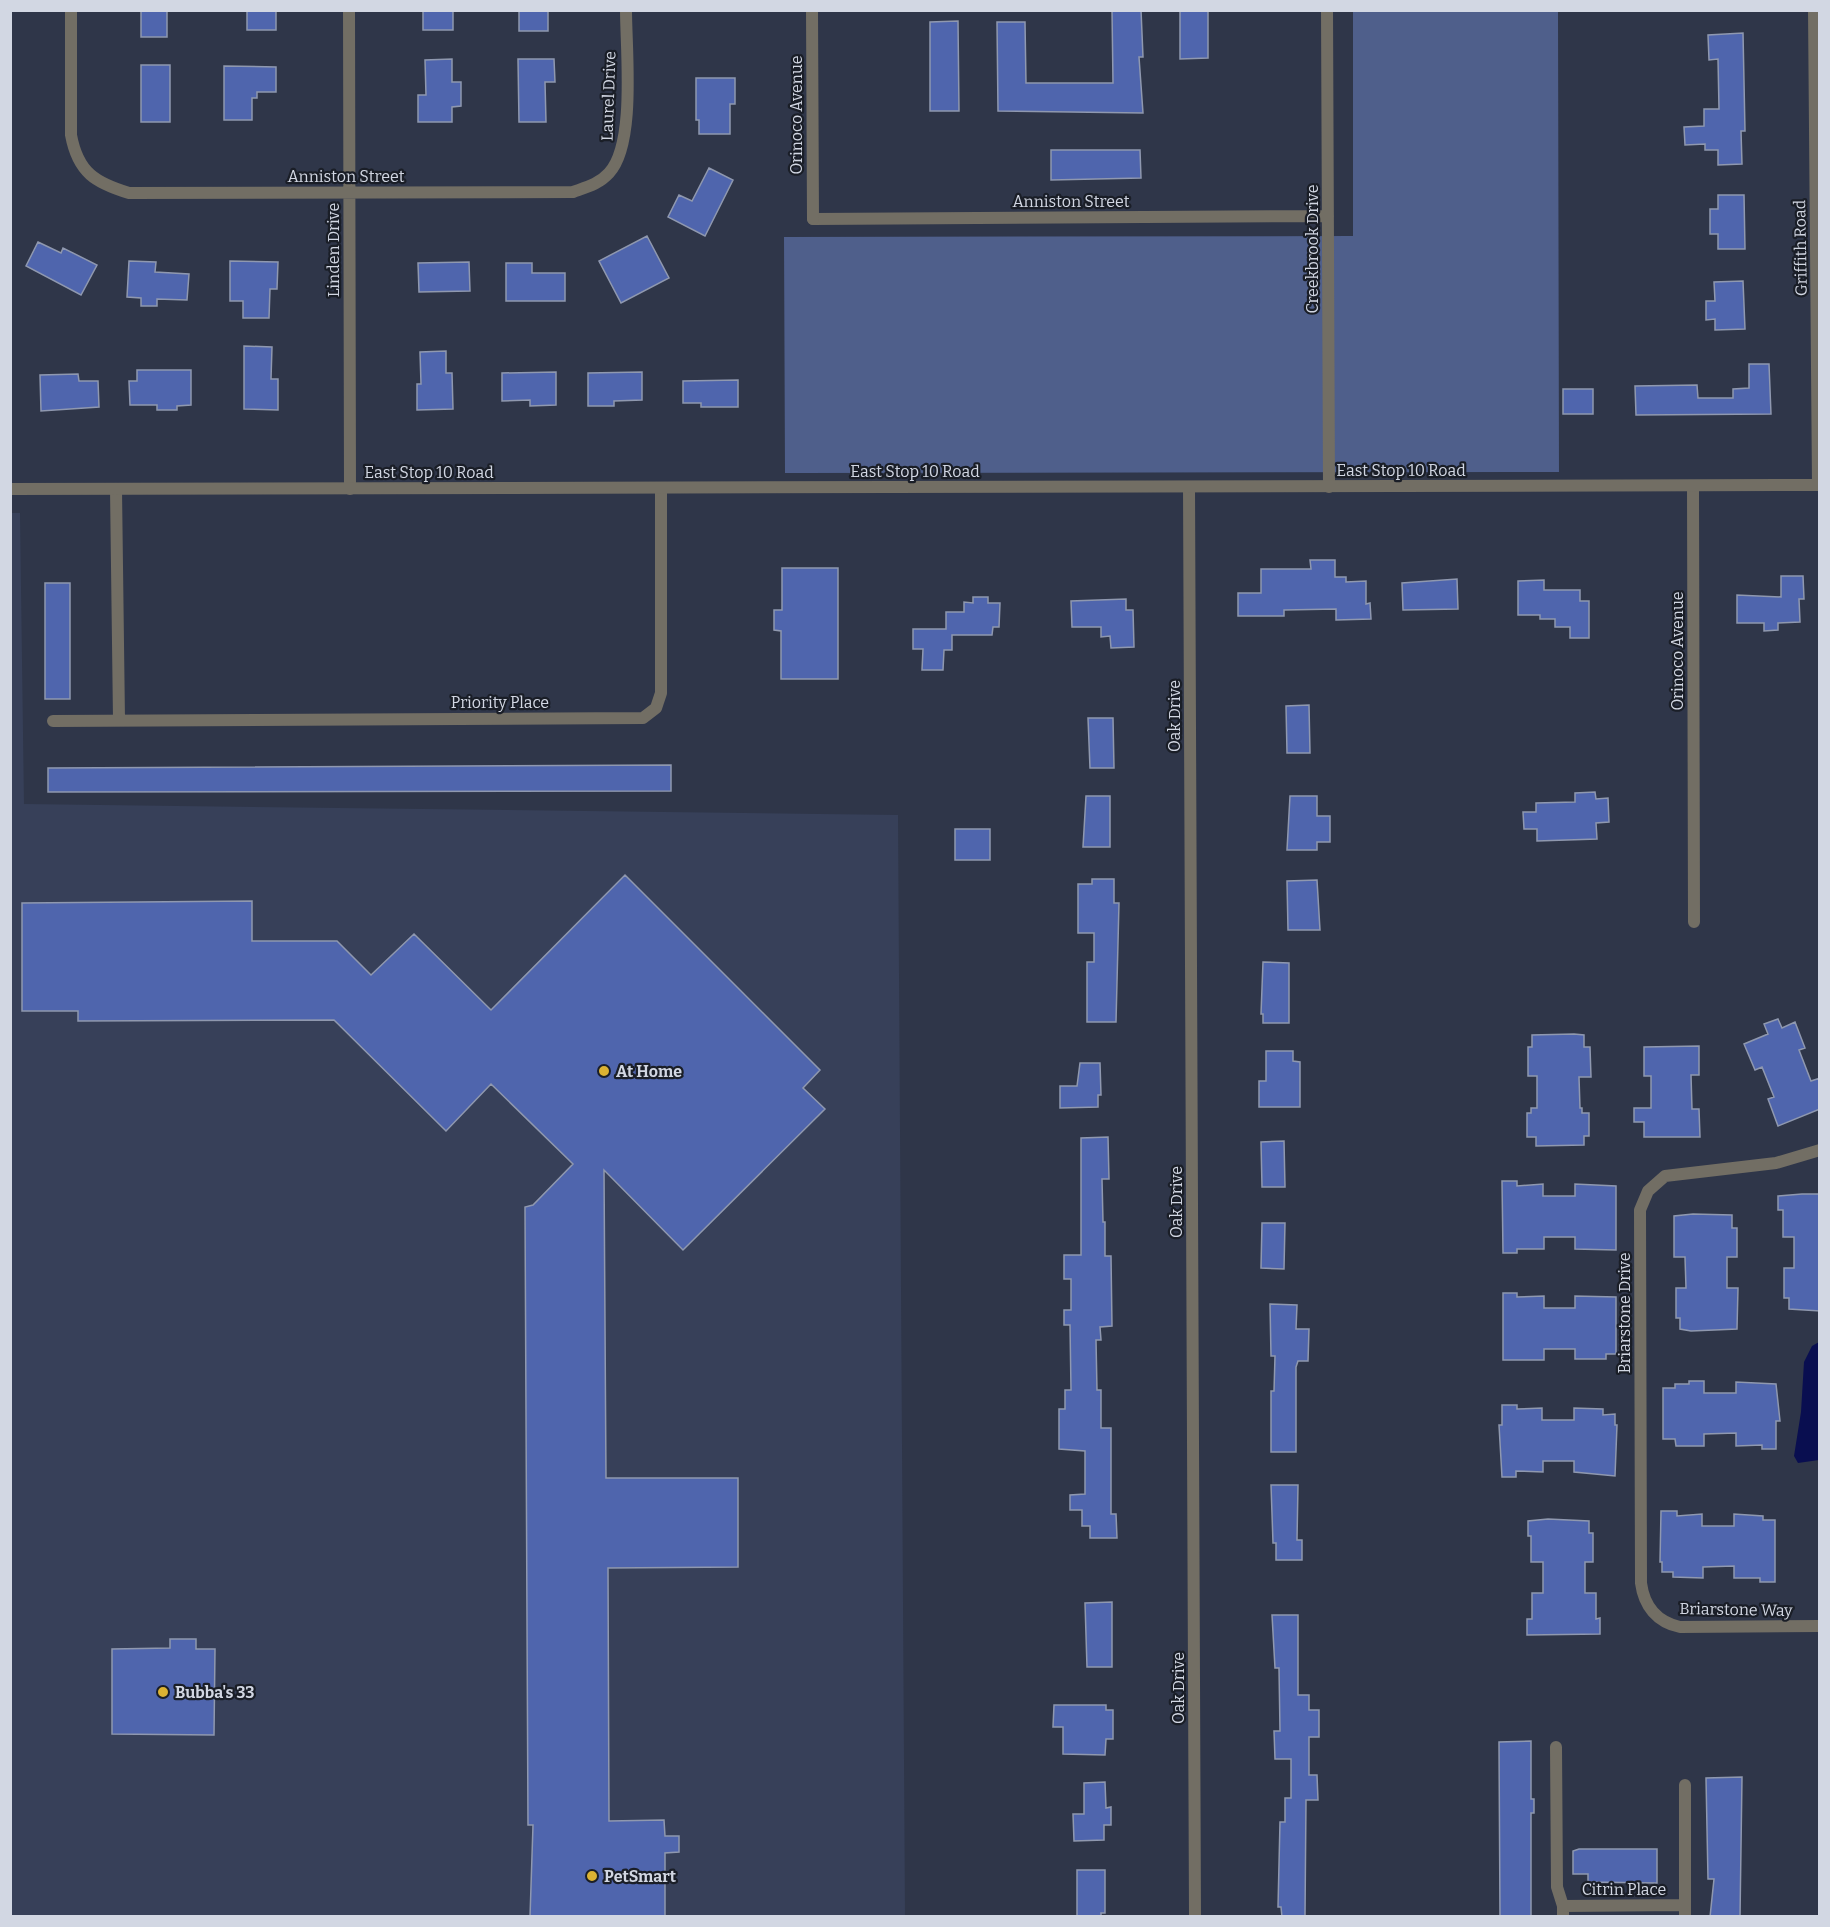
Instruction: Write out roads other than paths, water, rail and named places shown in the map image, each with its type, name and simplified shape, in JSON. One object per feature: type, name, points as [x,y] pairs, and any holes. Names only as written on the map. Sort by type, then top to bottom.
[{"type":"street","name":"Anniston Street","points":[[71,10],[71,135],[77,155],[89,173],[105,186],[129,193],[573,192],[588,188],[605,176]]},
{"type":"street","name":"Linden Drive","points":[[349,10],[350,489]]},
{"type":"street","name":"Laurel Drive","points":[[605,176],[619,157],[626,139],[626,10]]},
{"type":"street","name":"Orinoco Avenue","points":[[812,10],[813,219]]},
{"type":"street","name":"Creekbrook Drive","points":[[1327,10],[1329,487]]},
{"type":"street","name":"Griffith Road","points":[[1814,10],[1819,485]]},
{"type":"street","name":"Anniston Street","points":[[813,219],[1328,216]]},
{"type":"street","name":"East Stop 10 Road","points":[[10,489],[1819,485]]},
{"type":"street","name":"Orinoco Avenue","points":[[1693,486],[1694,922]]},
{"type":"street","name":"Oak Drive","points":[[1189,487],[1195,1917]]},
{"type":"street","name":"Priority Place","points":[[53,721],[643,718],[656,708],[661,693],[661,488]]},
{"type":"street","points":[[116,489],[119,720]]},
{"type":"street","name":"Briarstone Drive","points":[[1654,1614],[1644,1599],[1641,1583],[1642,1202],[1652,1186],[1665,1176],[1776,1163],[1820,1149]]},
{"type":"street","name":"Briarstone Way","points":[[1654,1614],[1663,1622],[1680,1627],[1820,1626]]},
{"type":"street","points":[[1556,1747],[1557,1887],[1563,1911]]},
{"type":"street","points":[[1685,1785],[1685,1911]]},
{"type":"street","name":"Citrin Place","points":[[1563,1911],[1685,1911]]},
{"type":"place","name":"At Home","points":[[604,1071]]},
{"type":"place","name":"Bubba's 33","points":[[163,1692]]},
{"type":"place","name":"PetSmart","points":[[592,1876]]}]
